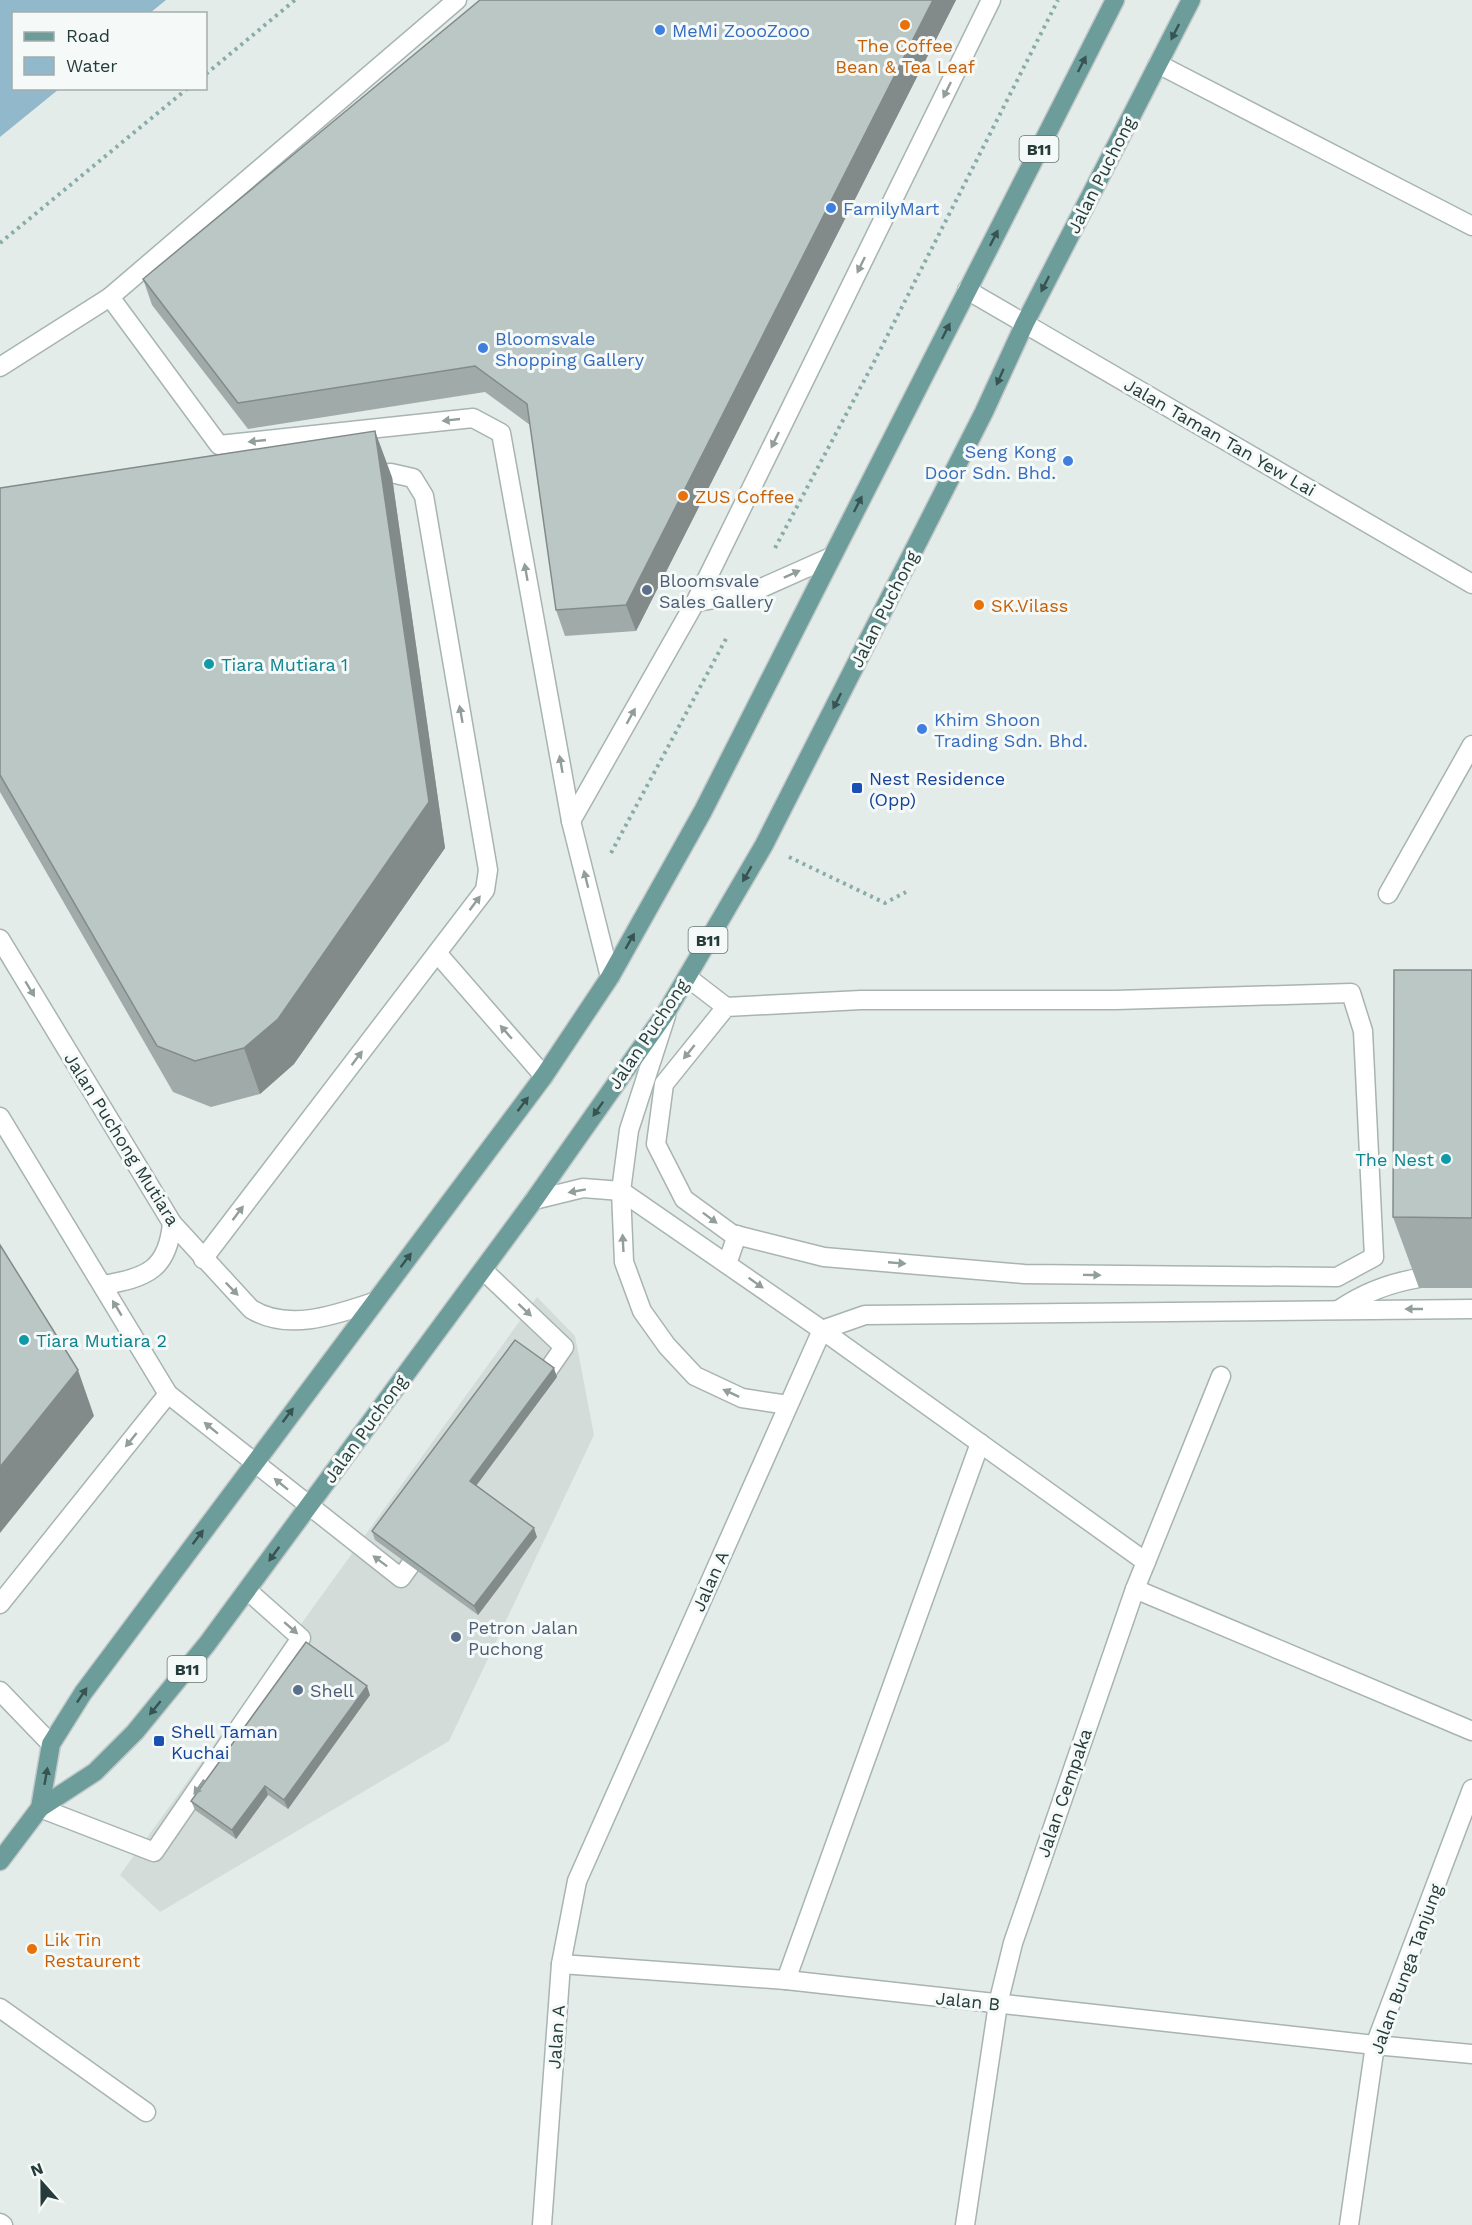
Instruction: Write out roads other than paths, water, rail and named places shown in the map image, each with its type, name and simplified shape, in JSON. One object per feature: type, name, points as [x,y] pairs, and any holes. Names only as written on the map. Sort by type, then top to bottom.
[{"type":"main road","name":"Jalan Puchong","points":[[40,1808],[51,1744],[83,1693],[253,1462],[544,1076],[610,977],[703,811],[1114,0]]},
{"type":"main road","name":"Jalan Puchong","points":[[0,1861],[40,1808],[95,1772],[135,1732],[207,1644],[534,1200],[667,1011],[764,845],[984,412],[1024,323],[1191,0]]},
{"type":"street","points":[[0,367],[110,297],[457,0]]},
{"type":"street","points":[[571,821],[697,599],[991,0]]},
{"type":"street","points":[[1158,64],[1472,226]]},
{"type":"street","name":"Jalan Taman Tan Yew Lai","points":[[967,290],[1472,584]]},
{"type":"street","points":[[110,297],[219,445],[473,418],[501,433],[571,821],[610,977]]},
{"type":"street","points":[[203,1259],[485,890],[488,870],[424,496],[412,478],[391,472],[355,478]]},
{"type":"street","points":[[697,599],[703,601],[750,593],[831,557]]},
{"type":"street","points":[[1388,894],[1472,745]]},
{"type":"street","name":"Jalan Puchong Mutiara","points":[[0,939],[172,1223],[251,1309],[264,1317],[293,1321],[335,1315],[374,1302]]},
{"type":"street","points":[[437,953],[544,1076]]},
{"type":"street","points":[[687,977],[726,1007],[861,1000],[1116,999],[1351,993],[1363,1031],[1374,1257],[1336,1277],[1024,1274],[824,1257],[732,1234],[684,1199],[656,1144],[664,1084],[726,1007]]},
{"type":"street","points":[[667,1011],[629,1130],[621,1191],[624,1263],[642,1311],[667,1346],[695,1376],[742,1398],[788,1405]]},
{"type":"street","points":[[0,1117],[168,1394],[401,1578],[435,1530]]},
{"type":"street","points":[[534,1200],[583,1188],[621,1191],[822,1330],[1146,1562]]},
{"type":"street","points":[[103,1285],[129,1281],[159,1266],[170,1245],[172,1223]]},
{"type":"street","points":[[727,1264],[737,1235]]},
{"type":"street","points":[[483,1270],[564,1347],[524,1405]]},
{"type":"street","points":[[1340,1309],[1359,1296],[1386,1284],[1419,1278]]},
{"type":"street","points":[[822,1330],[865,1315],[1472,1309]]},
{"type":"street","name":"Jalan A","points":[[542,2225],[561,1964],[577,1881],[822,1330]]},
{"type":"street","name":"Jalan Cempaka","points":[[965,2225],[999,2004],[1012,1943],[1135,1589],[1221,1376]]},
{"type":"street","points":[[0,1604],[168,1394]]},
{"type":"street","points":[[786,1980],[980,1443]]},
{"type":"street","points":[[1135,1589],[1472,1731]]},
{"type":"street","points":[[40,1808],[154,1852],[302,1638],[247,1590]]},
{"type":"street","points":[[0,1691],[51,1744]]},
{"type":"street","name":"Jalan Bunga Tanjung","points":[[1349,2225],[1375,2045],[1472,1789]]},
{"type":"street","name":"Jalan B","points":[[561,1964],[786,1980],[1472,2054]]},
{"type":"street","points":[[0,2008],[146,2112]]},
{"type":"water","points":[[0,0],[166,0],[151,12],[12,12],[12,90],[58,90],[0,137]]},
{"type":"place","name":"The Coffee Bean & Tea Leaf","points":[[905,25]]},
{"type":"place","name":"MeMi ZoooZooo","points":[[660,30]]},
{"type":"place","name":"FamilyMart","points":[[831,208]]},
{"type":"place","name":"Bloomsvale Shopping Gallery","points":[[483,348]]},
{"type":"place","name":"Seng Kong Door Sdn. Bhd.","points":[[1068,461]]},
{"type":"place","name":"ZUS Coffee","points":[[683,496]]},
{"type":"place","name":"Bloomsvale Sales Gallery","points":[[647,590]]},
{"type":"place","name":"SK.Vilass","points":[[979,605]]},
{"type":"place","name":"Tiara Mutiara 1","points":[[209,664]]},
{"type":"place","name":"Khim Shoon Trading Sdn. Bhd.","points":[[922,729]]},
{"type":"place","name":"Nest Residence (Opp)","points":[[857,788]]},
{"type":"place","name":"The Nest","points":[[1446,1159]]},
{"type":"place","name":"Tiara Mutiara 2","points":[[24,1340]]},
{"type":"place","name":"Petron Jalan Puchong","points":[[456,1637]]},
{"type":"place","name":"Shell","points":[[298,1690]]},
{"type":"place","name":"Shell Taman Kuchai","points":[[159,1741]]},
{"type":"place","name":"Lik Tin Restaurent","points":[[32,1949]]}]
